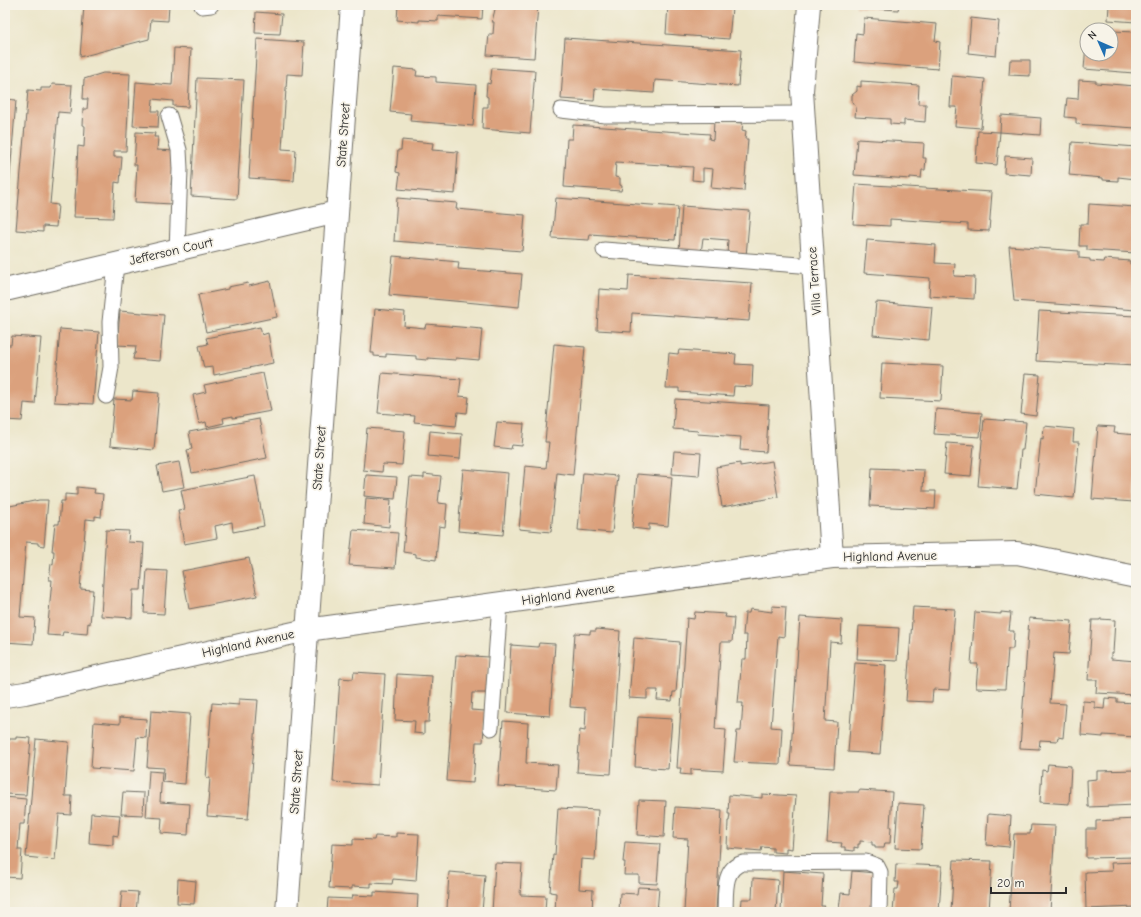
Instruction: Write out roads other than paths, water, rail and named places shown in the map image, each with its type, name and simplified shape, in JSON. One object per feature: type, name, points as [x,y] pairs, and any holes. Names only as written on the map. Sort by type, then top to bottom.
[{"type":"street","name":"State Street","points":[[286,912],[352,5]]},
{"type":"street","name":"Villa Terrace","points":[[809,5],[802,91],[832,557]]},
{"type":"street","name":"Jefferson Court","points":[[5,290],[337,212]]},
{"type":"street","name":"Highland Avenue","points":[[5,696],[25,693],[307,630],[832,557],[1017,553],[1136,577]]},
{"type":"lane","points":[[202,5],[211,5]]},
{"type":"lane","points":[[561,110],[605,114],[803,114]]},
{"type":"lane","points":[[169,116],[179,150],[180,169],[177,250]]},
{"type":"lane","points":[[604,250],[813,266]]},
{"type":"lane","points":[[106,396],[111,367],[110,322],[116,264]]},
{"type":"lane","points":[[490,728],[500,603]]},
{"type":"lane","points":[[725,912],[727,880],[729,873],[737,864],[866,862],[877,866],[880,872],[879,912]]}]
